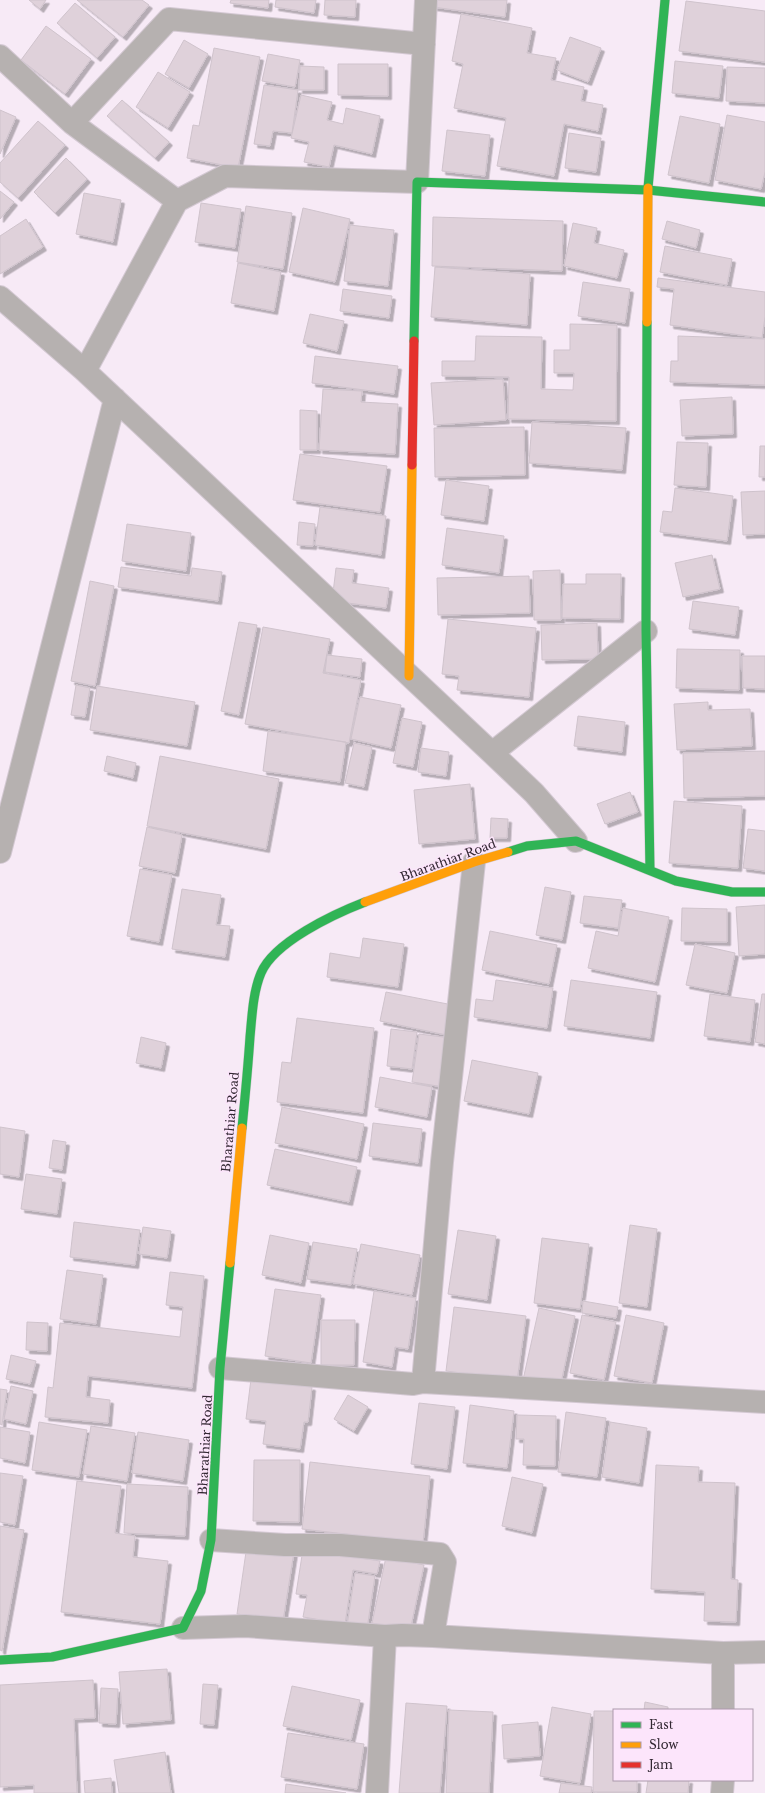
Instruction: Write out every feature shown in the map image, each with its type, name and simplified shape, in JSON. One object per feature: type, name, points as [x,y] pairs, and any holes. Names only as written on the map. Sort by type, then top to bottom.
[{"type":"street","points":[[409,676],[417,182],[426,0]]},
{"type":"street","points":[[650,870],[646,631],[648,190],[665,0]]},
{"type":"street","points":[[72,123],[169,19],[424,44]]},
{"type":"street","points":[[0,56],[72,123],[177,201]]},
{"type":"street","points":[[85,371],[177,201],[225,176],[648,190],[765,202]]},
{"type":"street","points":[[0,297],[85,371],[492,753],[534,793],[576,841]]},
{"type":"street","points":[[0,852],[115,399]]},
{"type":"street","points":[[492,753],[646,631]]},
{"type":"street","name":"Bharathiar Road","points":[[183,1628],[201,1591],[211,1540],[220,1368],[253,1008],[261,973],[279,949],[299,935],[344,910],[474,862],[528,846],[576,841],[676,881],[732,892],[765,892]]},
{"type":"street","points":[[423,1382],[442,1162],[474,862]]},
{"type":"street","points":[[220,1368],[413,1384],[423,1382],[765,1402]]},
{"type":"street","points":[[211,1540],[285,1545],[340,1545],[440,1554],[445,1562],[433,1636]]},
{"type":"street","points":[[0,1660],[52,1657],[183,1628],[245,1626],[385,1636],[433,1636],[723,1653],[765,1652]]},
{"type":"street","points":[[377,1793],[385,1636]]},
{"type":"street","points":[[723,1653],[723,1709]]},
{"type":"street","points":[[722,1781],[722,1793]]},
{"type":"building","points":[[29,0],[46,0],[40,9]]},
{"type":"building","points":[[77,0],[142,0],[149,5],[123,37]]},
{"type":"building","points":[[231,0],[269,0],[268,8],[230,3]]},
{"type":"building","points":[[276,0],[316,0],[314,13],[275,7]]},
{"type":"building","points":[[325,0],[356,0],[355,17],[324,15]]},
{"type":"building","points":[[434,0],[507,0],[505,17],[433,7]]},
{"type":"building","points":[[686,1],[765,11],[765,62],[679,51]]},
{"type":"building","points":[[75,3],[115,37],[97,58],[57,23]]},
{"type":"building","points":[[461,14],[532,28],[527,53],[556,58],[551,80],[584,87],[581,101],[603,105],[598,131],[564,124],[554,176],[497,166],[506,118],[454,108],[463,64],[452,61]]},
{"type":"building","points":[[46,26],[91,59],[65,94],[21,60]]},
{"type":"building","points":[[570,37],[601,48],[588,82],[557,70]]},
{"type":"building","points":[[184,40],[208,54],[189,88],[165,74]]},
{"type":"building","points":[[214,48],[260,57],[238,168],[187,158],[193,125],[199,126]]},
{"type":"building","points":[[268,54],[300,60],[295,87],[262,81]]},
{"type":"building","points":[[675,61],[723,66],[719,98],[672,93]]},
{"type":"building","points":[[338,64],[388,64],[388,96],[338,95]]},
{"type":"building","points":[[300,66],[324,67],[324,90],[299,90]]},
{"type":"building","points":[[727,67],[765,68],[765,103],[726,101]]},
{"type":"building","points":[[158,72],[190,92],[168,128],[136,107]]},
{"type":"building","points":[[264,85],[298,90],[292,133],[273,131],[270,146],[254,144]]},
{"type":"building","points":[[301,95],[332,102],[327,120],[343,124],[346,108],[380,116],[372,154],[334,145],[329,167],[304,162],[309,142],[291,138]]},
{"type":"building","points":[[122,100],[169,142],[155,158],[107,116]]},
{"type":"building","points":[[0,110],[16,117],[0,154]]},
{"type":"building","points":[[727,115],[765,122],[765,172],[761,189],[715,180]]},
{"type":"building","points":[[680,116],[720,124],[709,183],[668,175]]},
{"type":"building","points":[[38,121],[65,145],[18,198],[0,182],[0,163]]},
{"type":"building","points":[[447,130],[490,135],[485,176],[442,171]]},
{"type":"building","points":[[569,133],[601,138],[596,172],[565,168]]},
{"type":"building","points":[[66,158],[87,179],[55,213],[34,192]]},
{"type":"building","points":[[0,191],[14,202],[0,219]]},
{"type":"building","points":[[84,193],[121,200],[113,242],[76,234]]},
{"type":"building","points":[[201,203],[241,209],[235,248],[195,242]]},
{"type":"building","points":[[246,206],[292,213],[283,269],[237,262]]},
{"type":"building","points":[[303,208],[350,219],[335,282],[289,272]]},
{"type":"building","points":[[433,217],[563,221],[562,271],[432,266]]},
{"type":"building","points":[[26,219],[43,247],[0,274],[0,236]]},
{"type":"building","points":[[667,221],[700,230],[696,248],[662,239]]},
{"type":"building","points":[[573,223],[597,228],[594,243],[624,250],[617,278],[564,266]]},
{"type":"building","points":[[350,225],[394,230],[388,286],[344,281]]},
{"type":"building","points":[[665,246],[732,259],[727,285],[660,272]]},
{"type":"building","points":[[238,263],[281,272],[274,311],[231,303]]},
{"type":"building","points":[[435,267],[530,274],[527,325],[431,317]]},
{"type":"building","points":[[658,278],[765,292],[765,317],[762,338],[670,325],[674,289],[657,287]]},
{"type":"building","points":[[583,282],[630,289],[625,323],[578,316]]},
{"type":"building","points":[[343,289],[392,296],[389,318],[340,311]]},
{"type":"building","points":[[310,314],[344,321],[337,351],[303,343]]},
{"type":"building","points":[[570,324],[617,325],[616,421],[508,419],[509,377],[442,376],[442,361],[475,361],[476,336],[542,337],[541,389],[573,390],[574,373],[554,373],[554,350],[570,350]]},
{"type":"building","points":[[678,336],[765,339],[765,385],[670,382],[671,361],[678,361]]},
{"type":"building","points":[[315,356],[398,366],[394,394],[312,383]]},
{"type":"building","points":[[503,379],[506,420],[434,425],[431,383]]},
{"type":"building","points":[[323,389],[362,391],[361,402],[398,404],[395,454],[319,450]]},
{"type":"building","points":[[732,397],[733,434],[682,436],[680,400]]},
{"type":"building","points":[[300,410],[317,411],[317,450],[300,450]]},
{"type":"building","points":[[532,422],[626,428],[622,470],[529,463]]},
{"type":"building","points":[[524,427],[525,475],[435,477],[434,428]]},
{"type":"building","points":[[677,442],[708,443],[706,487],[674,485]]},
{"type":"building","points":[[760,446],[765,446],[765,477],[759,477]]},
{"type":"building","points":[[300,454],[387,466],[380,512],[293,500]]},
{"type":"building","points":[[446,480],[489,486],[484,521],[441,515]]},
{"type":"building","points":[[675,488],[733,496],[727,541],[660,532],[663,511],[672,512]]},
{"type":"building","points":[[765,491],[765,534],[743,535],[741,492]]},
{"type":"building","points":[[320,507],[386,516],[381,555],[315,545]]},
{"type":"building","points":[[299,522],[315,524],[313,546],[297,545]]},
{"type":"building","points":[[127,524],[191,533],[186,571],[122,561]]},
{"type":"building","points":[[447,528],[504,536],[499,573],[442,565]]},
{"type":"building","points":[[712,555],[720,589],[683,597],[675,563]]},
{"type":"building","points":[[121,567],[191,576],[192,568],[222,572],[218,601],[118,587]]},
{"type":"building","points":[[336,568],[354,570],[352,583],[389,588],[386,608],[332,601]]},
{"type":"building","points":[[560,570],[561,620],[534,620],[533,571]]},
{"type":"building","points":[[586,574],[621,574],[620,619],[562,618],[563,584],[586,584]]},
{"type":"building","points":[[529,576],[530,613],[438,615],[437,578]]},
{"type":"building","points":[[90,581],[114,586],[95,686],[71,681]]},
{"type":"building","points":[[693,601],[739,607],[735,635],[689,629]]},
{"type":"building","points":[[448,619],[536,628],[529,697],[457,690],[459,676],[442,674]]},
{"type":"building","points":[[239,622],[257,625],[239,715],[221,711]]},
{"type":"building","points":[[597,623],[598,659],[542,660],[541,625]]},
{"type":"building","points":[[263,627],[330,639],[323,673],[361,680],[349,743],[245,724]]},
{"type":"building","points":[[677,649],[740,650],[739,690],[676,688]]},
{"type":"building","points":[[327,655],[362,659],[360,677],[325,672]]},
{"type":"building","points":[[742,656],[765,656],[765,689],[743,688]]},
{"type":"building","points":[[76,685],[90,688],[85,717],[71,715]]},
{"type":"building","points":[[97,686],[195,702],[187,746],[90,730]]},
{"type":"building","points":[[360,697],[401,705],[391,748],[351,739]]},
{"type":"building","points":[[708,702],[708,710],[750,709],[752,746],[677,750],[674,704]]},
{"type":"building","points":[[578,716],[625,722],[622,752],[574,746]]},
{"type":"building","points":[[402,718],[422,722],[413,767],[393,763]]},
{"type":"building","points":[[268,731],[346,742],[340,782],[263,771]]},
{"type":"building","points":[[354,743],[372,747],[364,787],[345,783]]},
{"type":"building","points":[[421,748],[449,752],[446,776],[418,772]]},
{"type":"building","points":[[765,751],[765,796],[684,798],[683,753]]},
{"type":"building","points":[[107,756],[136,763],[133,778],[104,771]]},
{"type":"building","points":[[160,756],[279,779],[266,849],[147,826]]},
{"type":"building","points":[[470,784],[475,839],[419,844],[414,790]]},
{"type":"building","points":[[630,792],[638,812],[605,824],[597,804]]},
{"type":"building","points":[[674,801],[742,806],[738,868],[669,863]]},
{"type":"building","points":[[491,818],[508,819],[507,838],[490,838]]},
{"type":"building","points":[[147,827],[182,835],[175,873],[139,866]]},
{"type":"building","points":[[748,829],[765,831],[765,871],[743,868]]},
{"type":"building","points":[[140,869],[172,875],[159,942],[127,936]]},
{"type":"building","points":[[545,887],[571,892],[562,940],[536,935]]},
{"type":"building","points":[[182,889],[221,895],[216,925],[230,926],[225,957],[172,949]]},
{"type":"building","points":[[584,896],[622,900],[618,928],[580,923]]},
{"type":"building","points":[[765,905],[765,954],[739,956],[736,907]]},
{"type":"building","points":[[623,908],[669,917],[655,982],[588,968],[596,931],[618,936]]},
{"type":"building","points":[[682,908],[727,909],[727,942],[681,941]]},
{"type":"building","points":[[490,931],[557,945],[549,984],[482,970]]},
{"type":"building","points":[[363,938],[404,944],[398,987],[327,977],[330,953],[360,958]]},
{"type":"building","points":[[695,944],[735,953],[727,993],[686,985]]},
{"type":"building","points":[[496,980],[553,988],[547,1028],[474,1017],[476,999],[493,1001]]},
{"type":"building","points":[[571,980],[657,992],[650,1038],[564,1026]]},
{"type":"building","points":[[386,992],[458,1006],[451,1036],[380,1021]]},
{"type":"building","points":[[710,994],[755,1000],[750,1042],[704,1036]]},
{"type":"building","points":[[762,994],[765,994],[765,1044],[755,1042]]},
{"type":"building","points":[[297,1018],[374,1028],[363,1113],[277,1102],[282,1062],[291,1063]]},
{"type":"building","points":[[391,1029],[417,1032],[412,1069],[387,1066]]},
{"type":"building","points":[[419,1034],[451,1038],[444,1087],[412,1082]]},
{"type":"building","points":[[141,1037],[166,1043],[161,1068],[136,1063]]},
{"type":"building","points":[[472,1060],[538,1073],[529,1114],[464,1101]]},
{"type":"building","points":[[380,1077],[432,1087],[427,1117],[375,1107]]},
{"type":"building","points":[[282,1107],[364,1124],[357,1159],[275,1143]]},
{"type":"building","points":[[373,1123],[422,1129],[418,1163],[369,1156]]},
{"type":"building","points":[[0,1127],[25,1131],[19,1177],[0,1174]]},
{"type":"building","points":[[53,1140],[66,1142],[62,1170],[49,1168]]},
{"type":"building","points":[[275,1149],[357,1167],[349,1202],[267,1185]]},
{"type":"building","points":[[26,1174],[62,1179],[57,1214],[21,1209]]},
{"type":"building","points":[[74,1222],[140,1230],[135,1265],[70,1257]]},
{"type":"building","points":[[630,1225],[657,1229],[647,1307],[619,1303]]},
{"type":"building","points":[[143,1227],[171,1231],[167,1258],[139,1254]]},
{"type":"building","points":[[458,1230],[496,1236],[487,1300],[448,1294]]},
{"type":"building","points":[[270,1235],[309,1243],[301,1283],[262,1275]]},
{"type":"building","points":[[542,1238],[589,1244],[580,1309],[534,1303]]},
{"type":"building","points":[[313,1242],[357,1249],[351,1285],[307,1279]]},
{"type":"building","points":[[361,1244],[420,1255],[412,1295],[353,1284]]},
{"type":"building","points":[[67,1270],[103,1275],[96,1324],[60,1319]]},
{"type":"building","points":[[170,1272],[204,1276],[192,1388],[88,1376],[86,1397],[110,1400],[108,1423],[45,1417],[48,1387],[53,1388],[60,1323],[180,1337],[183,1307],[166,1305]]},
{"type":"building","points":[[275,1289],[321,1295],[311,1363],[265,1356]]},
{"type":"building","points":[[374,1291],[416,1298],[408,1349],[395,1347],[392,1367],[363,1362]]},
{"type":"building","points":[[583,1301],[618,1307],[616,1318],[582,1313]]},
{"type":"building","points":[[454,1307],[526,1316],[517,1381],[446,1371]]},
{"type":"building","points":[[539,1308],[575,1316],[560,1388],[523,1380]]},
{"type":"building","points":[[582,1315],[616,1322],[604,1380],[570,1373]]},
{"type":"building","points":[[626,1315],[664,1323],[652,1383],[614,1376]]},
{"type":"building","points":[[321,1320],[355,1320],[354,1365],[321,1365]]},
{"type":"building","points":[[27,1322],[48,1323],[47,1351],[26,1350]]},
{"type":"building","points":[[11,1355],[36,1361],[30,1384],[6,1379]]},
{"type":"building","points":[[251,1379],[312,1387],[308,1422],[304,1422],[300,1449],[263,1444],[266,1421],[246,1419]]},
{"type":"building","points":[[11,1386],[33,1391],[26,1424],[4,1419]]},
{"type":"building","points":[[0,1389],[7,1390],[2,1425],[0,1424]]},
{"type":"building","points":[[348,1395],[368,1407],[354,1431],[334,1419]]},
{"type":"building","points":[[419,1403],[455,1407],[447,1469],[411,1464]]},
{"type":"building","points":[[470,1405],[514,1411],[507,1468],[463,1463]]},
{"type":"building","points":[[566,1412],[606,1418],[597,1477],[558,1472]]},
{"type":"building","points":[[517,1415],[556,1416],[555,1466],[523,1465],[524,1439],[516,1439]]},
{"type":"building","points":[[39,1422],[87,1430],[79,1477],[32,1470]]},
{"type":"building","points":[[610,1422],[647,1428],[639,1483],[602,1477]]},
{"type":"building","points":[[91,1426],[135,1433],[127,1481],[83,1474]]},
{"type":"building","points":[[0,1427],[30,1432],[25,1463],[0,1458]]},
{"type":"building","points":[[138,1432],[189,1440],[183,1481],[132,1473]]},
{"type":"building","points":[[254,1460],[300,1460],[299,1522],[253,1521]]},
{"type":"building","points":[[310,1462],[430,1476],[423,1543],[302,1529]]},
{"type":"building","points":[[656,1465],[699,1467],[698,1482],[735,1483],[731,1579],[738,1580],[736,1622],[704,1621],[705,1592],[651,1589]]},
{"type":"building","points":[[0,1473],[23,1476],[15,1525],[0,1522]]},
{"type":"building","points":[[512,1477],[543,1484],[532,1533],[502,1526]]},
{"type":"building","points":[[77,1481],[121,1486],[115,1533],[135,1536],[133,1557],[168,1561],[160,1624],[61,1612]]},
{"type":"building","points":[[127,1484],[188,1487],[185,1536],[124,1533]]},
{"type":"building","points":[[0,1526],[24,1530],[2,1651],[0,1650]]},
{"type":"building","points":[[247,1545],[294,1552],[283,1621],[237,1614]]},
{"type":"building","points":[[303,1549],[380,1561],[377,1574],[353,1570],[345,1624],[303,1617],[307,1595],[296,1594]]},
{"type":"building","points":[[386,1557],[424,1565],[410,1631],[372,1623]]},
{"type":"building","points":[[355,1573],[375,1576],[367,1629],[347,1626]]},
{"type":"building","points":[[167,1669],[171,1720],[123,1724],[119,1672]]},
{"type":"building","points":[[93,1680],[95,1718],[74,1719],[77,1793],[34,1793],[34,1785],[0,1787],[0,1685]]},
{"type":"building","points":[[203,1684],[218,1685],[214,1725],[200,1724]]},
{"type":"building","points":[[292,1686],[360,1700],[351,1740],[283,1726]]},
{"type":"building","points":[[101,1688],[118,1689],[116,1724],[99,1723]]},
{"type":"building","points":[[645,1702],[668,1707],[668,1709],[644,1709]]},
{"type":"building","points":[[406,1703],[447,1706],[440,1793],[399,1793]]},
{"type":"building","points":[[552,1707],[591,1714],[580,1783],[540,1776]]},
{"type":"building","points":[[449,1710],[493,1712],[489,1793],[446,1793]]},
{"type":"building","points":[[594,1711],[613,1711],[613,1781],[637,1781],[637,1792],[593,1792]]},
{"type":"building","points":[[538,1722],[540,1756],[504,1759],[502,1725]]},
{"type":"building","points":[[288,1733],[364,1744],[357,1789],[281,1777]]},
{"type":"building","points":[[165,1752],[171,1793],[119,1793],[114,1760]]},
{"type":"building","points":[[111,1778],[112,1793],[85,1793],[84,1781]]},
{"type":"building","points":[[648,1781],[689,1781],[688,1793],[646,1793]]},
{"type":"building","points":[[561,1783],[592,1787],[591,1793],[559,1793]]},
{"type":"building","points":[[286,1784],[346,1793],[285,1793]]},
{"type":"traffic: fast","points":[[648,188],[665,0]]},
{"type":"traffic: fast","points":[[414,341],[417,182],[648,190],[765,202]]},
{"type":"traffic: fast","points":[[647,322],[646,631],[650,870]]},
{"type":"traffic: fast","points":[[508,852],[527,846],[576,841],[676,881],[732,892],[765,892]]},
{"type":"traffic: fast","points":[[242,1128],[253,1004],[261,973],[268,962],[291,940],[306,930],[365,902]]},
{"type":"traffic: fast","points":[[0,1660],[52,1657],[183,1628],[201,1591],[211,1540],[220,1368],[230,1263]]},
{"type":"traffic: slow","points":[[647,322],[648,188]]},
{"type":"traffic: slow","points":[[409,676],[412,465]]},
{"type":"traffic: slow","points":[[365,902],[474,862],[508,852]]},
{"type":"traffic: slow","points":[[230,1263],[242,1128]]},
{"type":"traffic: jam","points":[[412,465],[414,341]]}]
